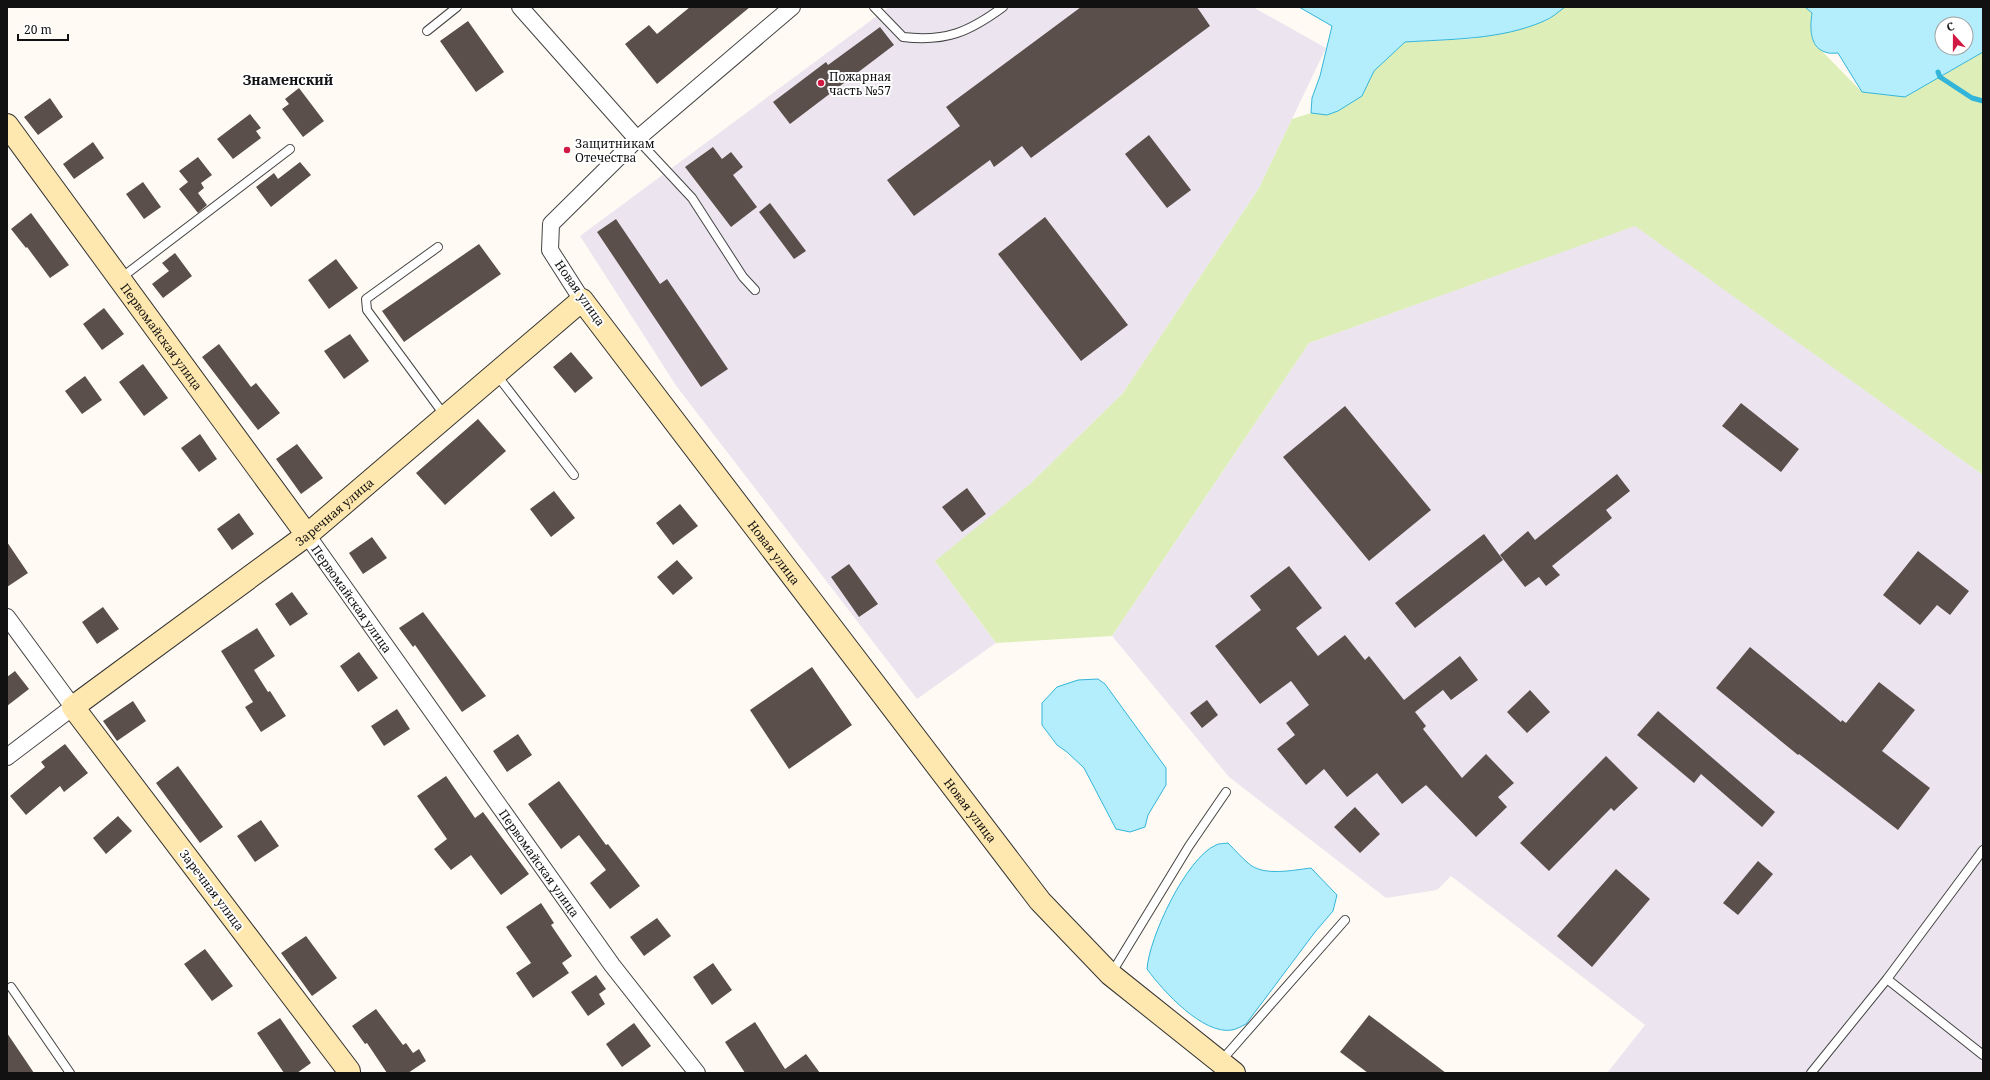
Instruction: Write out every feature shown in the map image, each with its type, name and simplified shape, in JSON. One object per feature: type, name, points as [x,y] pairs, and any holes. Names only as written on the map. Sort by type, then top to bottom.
[{"type":"street","points":[[520,7],[636,139]]},
{"type":"street","name":"Новая улица","points":[[792,7],[636,139],[551,224],[550,250],[582,300],[1040,901],[1110,974],[1227,1068]]},
{"type":"street","name":"Первомайская улица","points":[[7,125],[307,535],[612,965],[697,1073]]},
{"type":"street","name":"Заречная улица","points":[[7,757],[307,535],[582,300]]},
{"type":"street","name":"Заречная улица","points":[[7,617],[349,1072]]},
{"type":"lane","points":[[427,31],[457,7]]},
{"type":"lane","points":[[874,7],[903,38],[920,39],[956,34],[968,29],[1003,7]]},
{"type":"lane","points":[[636,139],[692,198],[743,277],[755,290]]},
{"type":"lane","points":[[120,278],[290,149]]},
{"type":"lane","points":[[438,247],[366,299],[367,310],[446,417]]},
{"type":"lane","points":[[496,374],[574,475]]},
{"type":"lane","points":[[1110,974],[1189,846],[1226,792]]},
{"type":"lane","points":[[1811,1073],[1888,979],[1983,850]]},
{"type":"lane","points":[[1227,1068],[1346,920]]},
{"type":"lane","points":[[1888,979],[1983,1055]]},
{"type":"lane","points":[[11,987],[70,1073]]},
{"type":"shaded area","points":[[889,7],[1253,7],[1326,48],[1259,188],[1123,393],[1015,499],[935,561],[996,643],[917,699],[677,387],[580,236]]},
{"type":"shaded area","points":[[1635,225],[1983,475],[1983,1073],[1607,1073],[1645,1025],[1451,876],[1437,890],[1386,898],[1229,777],[1112,636],[1309,343]]},
{"type":"green space","points":[[1565,7],[1805,7],[1812,13],[1815,44],[1862,92],[1905,97],[1983,52],[1983,475],[1635,226],[1309,343],[1112,636],[996,643],[935,561],[1030,484],[1123,393],[1259,188],[1292,119],[1311,113],[1338,111],[1361,96],[1374,71],[1405,42],[1471,39],[1546,21]]},
{"type":"water","points":[[1299,7],[1565,7],[1547,20],[1511,32],[1476,38],[1405,42],[1374,71],[1362,96],[1338,111],[1327,115],[1311,113],[1312,98],[1320,76],[1332,26]]},
{"type":"water","points":[[1805,7],[1983,7],[1983,52],[1905,97],[1862,92],[1838,53],[1827,53],[1816,46],[1813,41],[1811,24],[1812,13]]},
{"type":"water","points":[[1098,679],[1105,684],[1166,768],[1166,785],[1148,815],[1145,827],[1130,832],[1116,829],[1084,768],[1057,745],[1042,725],[1042,703],[1057,687],[1078,680]]},
{"type":"water","points":[[1228,843],[1248,863],[1262,870],[1278,872],[1311,868],[1337,895],[1333,911],[1315,932],[1246,1024],[1232,1030],[1221,1030],[1209,1026],[1185,1010],[1163,989],[1147,969],[1154,938],[1171,900],[1182,882],[1193,866],[1205,853],[1217,844]]},
{"type":"building","points":[[690,7],[750,7],[657,84],[625,44],[649,25],[657,34]]},
{"type":"building","points":[[1081,7],[1197,7],[1210,26],[1031,158],[1022,146],[994,167],[990,160],[914,216],[887,180],[960,126],[946,107]]},
{"type":"building","points":[[468,21],[504,72],[476,92],[440,41]]},
{"type":"building","name":"Пожарная часть №57","points":[[880,27],[894,45],[790,124],[773,102],[826,62],[828,65]]},
{"type":"building","points":[[299,88],[324,121],[303,137],[282,109],[289,104],[285,99]]},
{"type":"building","points":[[50,98],[63,117],[38,135],[24,117]]},
{"type":"building","points":[[250,114],[261,128],[256,131],[261,138],[233,159],[217,139]]},
{"type":"building","points":[[1149,135],[1191,190],[1167,208],[1125,154]]},
{"type":"building","points":[[93,142],[104,158],[74,179],[63,164]]},
{"type":"building","points":[[713,147],[722,159],[731,152],[743,167],[733,175],[757,207],[731,227],[685,167]]},
{"type":"building","points":[[198,157],[212,175],[201,183],[204,188],[198,193],[207,205],[198,213],[179,189],[188,182],[179,171]]},
{"type":"building","points":[[300,162],[311,175],[271,207],[256,187],[274,173],[278,179]]},
{"type":"building","points":[[143,182],[161,207],[144,219],[126,194]]},
{"type":"building","points":[[770,203],[806,251],[794,259],[759,212]]},
{"type":"building","points":[[31,213],[69,265],[50,278],[27,247],[26,248],[11,229]]},
{"type":"building","points":[[1045,217],[1128,325],[1081,361],[998,254]]},
{"type":"building","points":[[616,219],[660,284],[667,279],[728,369],[701,387],[597,232]]},
{"type":"building","points":[[479,244],[501,274],[404,342],[382,311]]},
{"type":"building","points":[[175,253],[192,276],[163,298],[152,284],[169,271],[162,263]]},
{"type":"building","points":[[336,259],[358,288],[329,309],[308,280]]},
{"type":"building","points":[[104,308],[124,334],[102,350],[83,324]]},
{"type":"building","points":[[350,334],[369,361],[344,379],[324,351]]},
{"type":"building","points":[[219,344],[251,387],[256,383],[280,413],[258,430],[202,357]]},
{"type":"building","points":[[571,352],[593,378],[575,393],[553,367]]},
{"type":"building","points":[[143,364],[168,398],[144,416],[119,382]]},
{"type":"building","points":[[85,376],[102,400],[82,414],[65,391]]},
{"type":"building","points":[[1741,403],[1799,449],[1781,472],[1722,426]]},
{"type":"building","points":[[1345,406],[1431,510],[1369,561],[1283,457]]},
{"type":"building","points":[[478,419],[506,451],[445,505],[416,473]]},
{"type":"building","points":[[200,434],[217,459],[199,472],[181,448]]},
{"type":"building","points":[[297,444],[323,478],[301,494],[276,459]]},
{"type":"building","points":[[1617,474],[1630,491],[1606,510],[1612,518],[1552,566],[1560,575],[1546,586],[1539,577],[1525,587],[1500,555],[1528,531],[1535,540]]},
{"type":"building","points":[[967,488],[986,514],[962,532],[942,507]]},
{"type":"building","points":[[554,491],[575,518],[551,537],[530,509]]},
{"type":"building","points":[[680,504],[698,526],[673,545],[656,523]]},
{"type":"building","points":[[239,513],[254,534],[232,550],[217,529]]},
{"type":"building","points":[[1484,534],[1503,560],[1415,628],[1395,603]]},
{"type":"building","points":[[372,537],[387,558],[363,574],[349,553]]},
{"type":"building","points":[[7,542],[28,573],[7,587]]},
{"type":"building","points":[[1918,551],[1969,591],[1950,615],[1937,605],[1920,625],[1883,595]]},
{"type":"building","points":[[677,560],[693,578],[673,595],[657,577]]},
{"type":"building","points":[[849,564],[878,604],[859,617],[831,577]]},
{"type":"building","points":[[1289,566],[1322,608],[1296,628],[1318,656],[1345,635],[1365,660],[1369,656],[1404,700],[1460,656],[1478,680],[1451,700],[1443,690],[1415,712],[1426,726],[1423,729],[1462,778],[1486,754],[1514,783],[1498,797],[1507,807],[1476,837],[1426,785],[1402,804],[1377,773],[1347,797],[1324,769],[1306,785],[1277,749],[1295,735],[1286,723],[1309,705],[1291,681],[1260,704],[1215,646],[1261,610],[1250,596]]},
{"type":"building","points":[[292,592],[308,614],[290,626],[275,604]]},
{"type":"building","points":[[103,607],[119,629],[97,644],[82,622]]},
{"type":"building","points":[[423,612],[486,696],[462,712],[415,645],[413,647],[399,628]]},
{"type":"building","points":[[257,628],[275,656],[254,670],[286,716],[261,732],[245,707],[253,702],[221,651]]},
{"type":"building","points":[[1750,647],[1841,722],[1842,720],[1846,723],[1879,682],[1915,710],[1882,751],[1930,788],[1898,830],[1799,754],[1798,755],[1716,688]]},
{"type":"building","points":[[359,652],[378,678],[358,692],[340,666]]},
{"type":"building","points":[[812,667],[852,725],[789,769],[750,710]]},
{"type":"building","points":[[15,671],[29,689],[7,706],[7,677]]},
{"type":"building","points":[[1530,690],[1550,712],[1527,733],[1507,712]]},
{"type":"building","points":[[1207,700],[1218,715],[1202,728],[1190,713]]},
{"type":"building","points":[[133,701],[146,721],[117,741],[103,721]]},
{"type":"building","points":[[397,709],[410,729],[384,746],[371,726]]},
{"type":"building","points":[[1658,711],[1775,812],[1762,827],[1701,774],[1694,783],[1637,735]]},
{"type":"building","points":[[518,734],[532,755],[507,772],[493,751]]},
{"type":"building","points":[[65,744],[88,773],[64,792],[60,786],[26,815],[10,796],[45,767],[41,762]]},
{"type":"building","points":[[1606,756],[1638,788],[1614,811],[1611,808],[1549,871],[1520,843]]},
{"type":"building","points":[[178,766],[223,827],[200,843],[156,783]]},
{"type":"building","points":[[446,776],[475,818],[483,812],[529,874],[501,895],[471,855],[451,870],[434,849],[447,839],[417,796]]},
{"type":"building","points":[[559,781],[606,845],[608,844],[640,886],[610,909],[590,883],[606,870],[579,835],[561,849],[528,804]]},
{"type":"building","points":[[1355,807],[1380,834],[1360,853],[1334,827]]},
{"type":"building","points":[[118,816],[132,831],[106,854],[93,838]]},
{"type":"building","points":[[261,820],[279,846],[255,862],[237,836]]},
{"type":"building","points":[[1758,861],[1773,874],[1738,915],[1723,903]]},
{"type":"building","points":[[1616,869],[1650,899],[1592,967],[1557,936]]},
{"type":"building","points":[[541,903],[554,923],[551,925],[572,956],[562,963],[569,973],[533,998],[516,973],[531,963],[506,927]]},
{"type":"building","points":[[657,918],[671,936],[644,956],[630,937]]},
{"type":"building","points":[[306,936],[337,978],[312,996],[281,953]]},
{"type":"building","points":[[205,949],[233,986],[212,1001],[184,964]]},
{"type":"building","points":[[713,963],[732,990],[712,1005],[693,977]]},
{"type":"building","points":[[596,975],[606,989],[599,994],[605,1004],[588,1016],[571,992]]},
{"type":"building","points":[[376,1009],[403,1045],[406,1043],[413,1053],[419,1049],[426,1061],[408,1073],[387,1073],[367,1043],[365,1044],[352,1026]]},
{"type":"building","points":[[1369,1015],[1446,1073],[1368,1073],[1340,1052]]},
{"type":"building","points":[[280,1018],[311,1063],[297,1073],[284,1073],[257,1033]]},
{"type":"building","points":[[755,1022],[785,1069],[806,1054],[820,1073],[745,1073],[725,1042]]},
{"type":"building","points":[[634,1023],[651,1046],[622,1067],[606,1044]]},
{"type":"building","points":[[7,1033],[34,1073],[7,1073]]},
{"type":"waterway","points":[[1938,72],[1940,77],[1972,98],[1983,101]]},
{"type":"place","name":"Пожарная часть №57","points":[[821,83]]},
{"type":"place","name":"Защитникам Отечества","points":[[567,150]]},
{"type":"district","name":"Знаменский","points":[[288,79]]}]
